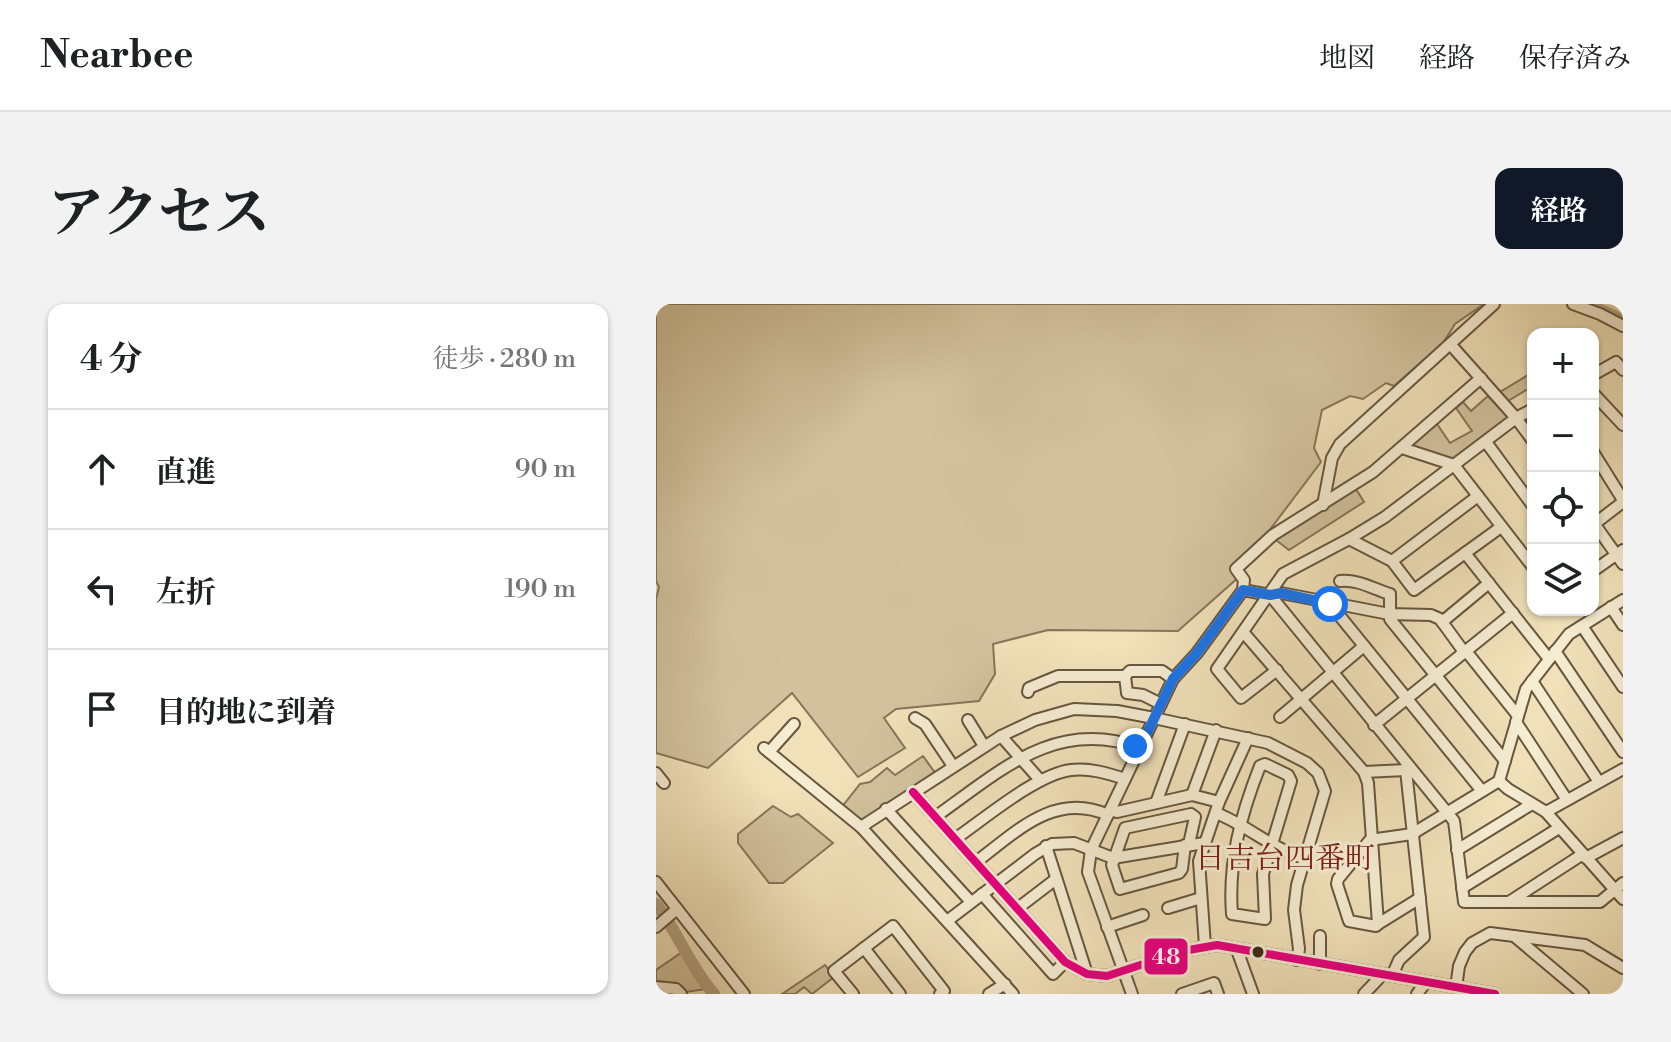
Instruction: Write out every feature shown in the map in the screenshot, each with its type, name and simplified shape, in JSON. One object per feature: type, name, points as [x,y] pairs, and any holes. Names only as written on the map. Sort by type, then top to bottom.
[{"type":"street","points":[[1323,505],[1332,458],[1340,444],[1494,304]]},
{"type":"street","points":[[1573,304],[1623,326]]},
{"type":"street","points":[[1451,345],[1527,433]]},
{"type":"street","points":[[1599,372],[1616,362],[1623,370]]},
{"type":"street","points":[[1132,994],[1088,872],[1091,850],[1173,679],[1197,653],[1243,590],[1244,580],[1236,569],[1273,535],[1373,472],[1481,378]]},
{"type":"street","points":[[1599,399],[1623,425]]},
{"type":"street","points":[[1277,670],[1240,698],[1217,668],[1283,574],[1385,517],[1527,412]]},
{"type":"street","points":[[1486,442],[1527,498]]},
{"type":"street","points":[[1402,448],[1454,465],[1527,560]]},
{"type":"street","points":[[1599,462],[1623,501],[1599,519]]},
{"type":"street","points":[[1392,561],[1478,496]]},
{"type":"street","points":[[1349,539],[1392,561],[1414,590],[1501,527]]},
{"type":"street","points":[[1599,530],[1619,552],[1623,564]]},
{"type":"street","points":[[1599,567],[1619,552]]},
{"type":"street","points":[[1465,553],[1513,613],[1552,655],[1623,752]]},
{"type":"street","points":[[1343,578],[1390,594],[1389,614],[1505,761]]},
{"type":"street","points":[[1442,622],[1489,583]]},
{"type":"street","points":[[1243,590],[1270,595],[1281,593],[1389,614],[1431,615],[1442,622],[1517,719],[1567,800]]},
{"type":"street","points":[[1270,595],[1454,821],[1464,902],[1600,902],[1619,887]]},
{"type":"street","points":[[1420,898],[1376,926],[1349,921],[1338,879],[1370,840],[1412,834],[1499,781],[1526,689],[1569,634],[1623,600]]},
{"type":"street","points":[[1330,604],[1482,791]]},
{"type":"street","points":[[1611,607],[1623,625]]},
{"type":"street","points":[[1374,725],[1513,613]]},
{"type":"street","points":[[1582,626],[1623,687]]},
{"type":"street","points":[[1244,633],[1364,772],[1368,783],[1378,924]]},
{"type":"street","points":[[1280,717],[1364,646]]},
{"type":"street","points":[[1028,692],[1029,688],[1063,671],[1125,676],[1130,671],[1162,671],[1173,679]]},
{"type":"street","points":[[1125,676],[1127,693],[1143,695],[1161,704]]},
{"type":"street","points":[[1532,681],[1599,782]]},
{"type":"street","points":[[861,827],[1001,736],[1035,720],[1074,709],[1117,711],[1268,743],[1298,758],[1318,773],[1323,782],[1325,799],[1304,858],[1294,910],[1299,949],[1297,960]]},
{"type":"street","points":[[915,718],[925,724],[953,766]]},
{"type":"street","points":[[968,720],[984,746]]},
{"type":"street","points":[[794,724],[767,750],[861,827],[1013,994]]},
{"type":"street","points":[[1156,803],[1185,724]]},
{"type":"street","points":[[1192,795],[1216,730]]},
{"type":"street","points":[[1001,736],[1040,780]]},
{"type":"street","points":[[1205,946],[1199,861],[1248,738]]},
{"type":"street","points":[[935,817],[1020,758],[1053,744],[1085,739],[1140,748]]},
{"type":"street","points":[[1265,764],[1288,775],[1291,781],[1263,874],[1265,919],[1232,914],[1230,892],[1240,823],[1260,766],[1265,764]]},
{"type":"street","points":[[1364,772],[1407,767]]},
{"type":"street","points":[[1364,994],[1424,937],[1407,767]]},
{"type":"street","points":[[955,839],[1053,774],[1081,769],[1097,770],[1125,779]]},
{"type":"street","points":[[1546,812],[1623,769]]},
{"type":"street","points":[[1499,781],[1546,812],[1584,856],[1619,887],[1623,899]]},
{"type":"street","points":[[913,792],[1065,962],[1087,974],[1107,976],[1217,945],[1426,982],[1442,989],[1495,994]]},
{"type":"street","points":[[976,862],[1047,812],[1078,806],[1117,812],[1192,795],[1218,807],[1282,852],[1304,858]]},
{"type":"street","points":[[1457,850],[1532,804]]},
{"type":"street","points":[[886,809],[971,902]]},
{"type":"street","points":[[1191,814],[1195,817],[1187,845],[1179,873],[1120,889],[1112,865],[1125,828],[1191,814]]},
{"type":"street","points":[[1462,888],[1559,828]]},
{"type":"street","points":[[1508,903],[1584,856],[1623,838]]},
{"type":"street","points":[[947,921],[1046,846],[1074,843],[1113,858],[1204,843]]},
{"type":"street","points":[[1046,846],[1087,974]]},
{"type":"street","points":[[1018,908],[1056,879]]},
{"type":"street","points":[[656,882],[744,994]]},
{"type":"street","points":[[982,894],[1053,974],[1065,962]]},
{"type":"street","points":[[1168,908],[1201,898]]},
{"type":"street","points":[[656,927],[677,909]]},
{"type":"street","points":[[1107,927],[1143,915]]},
{"type":"street","points":[[853,994],[834,971],[893,926],[944,991],[940,994]]},
{"type":"street","points":[[1456,988],[1459,966],[1472,943],[1490,933],[1585,945],[1623,968]]},
{"type":"street","points":[[1512,935],[1583,994]]},
{"type":"street","points":[[1320,936],[1320,964]]},
{"type":"street","points":[[864,948],[900,994]]},
{"type":"street","points":[[1237,950],[1253,994]]},
{"type":"street","points":[[1417,994],[1426,982]]},
{"type":"street","points":[[1182,994],[1214,983],[1218,994]]},
{"type":"street","points":[[989,994],[1005,984]]},
{"type":"street","points":[[656,987],[676,989],[681,994]]},
{"type":"shaded area","points":[[656,304],[1484,304],[1455,324],[1443,343],[1394,386],[1386,383],[1363,399],[1350,396],[1322,410],[1314,448],[1321,462],[1269,531],[1240,576],[1178,631],[1048,630],[993,644],[995,674],[979,701],[896,709],[884,718],[905,748],[858,777],[792,693],[708,768],[656,753],[656,599],[659,587],[656,581]]},
{"type":"shaded area","points":[[1527,376],[1527,390],[1508,401],[1500,392]]},
{"type":"shaded area","points":[[1488,396],[1507,416],[1507,420],[1453,460],[1413,448],[1412,444],[1437,424],[1450,443],[1472,431],[1456,408],[1463,402],[1471,411]]},
{"type":"shaded area","points":[[1356,489],[1364,502],[1289,550],[1276,540],[1276,538]]},
{"type":"shaded area","points":[[923,756],[936,774],[862,822],[841,808],[860,784],[870,782],[887,768],[895,775]]},
{"type":"shaded area","points":[[773,806],[791,817],[798,814],[833,843],[783,883],[769,883],[738,843],[738,834]]},
{"type":"shaded area","points":[[681,953],[706,989],[686,992],[681,987],[656,984],[656,970]]},
{"type":"shaded area","points":[[825,965],[834,977],[812,994],[804,987],[795,994],[782,994]]},
{"type":"waterway","points":[[1596,308],[1623,320]]},
{"type":"waterway","points":[[656,904],[714,994]]},
{"type":"transit line","name":"48","points":[[913,792],[1065,962],[1087,974],[1107,976],[1183,951],[1217,945],[1495,994]]},
{"type":"district","name":"日吉台四番町","points":[[1285,858]]},
{"type":"route","points":[[1135,746],[1140,748],[1173,679],[1197,653],[1243,590],[1270,595],[1281,593],[1330,604]]}]
